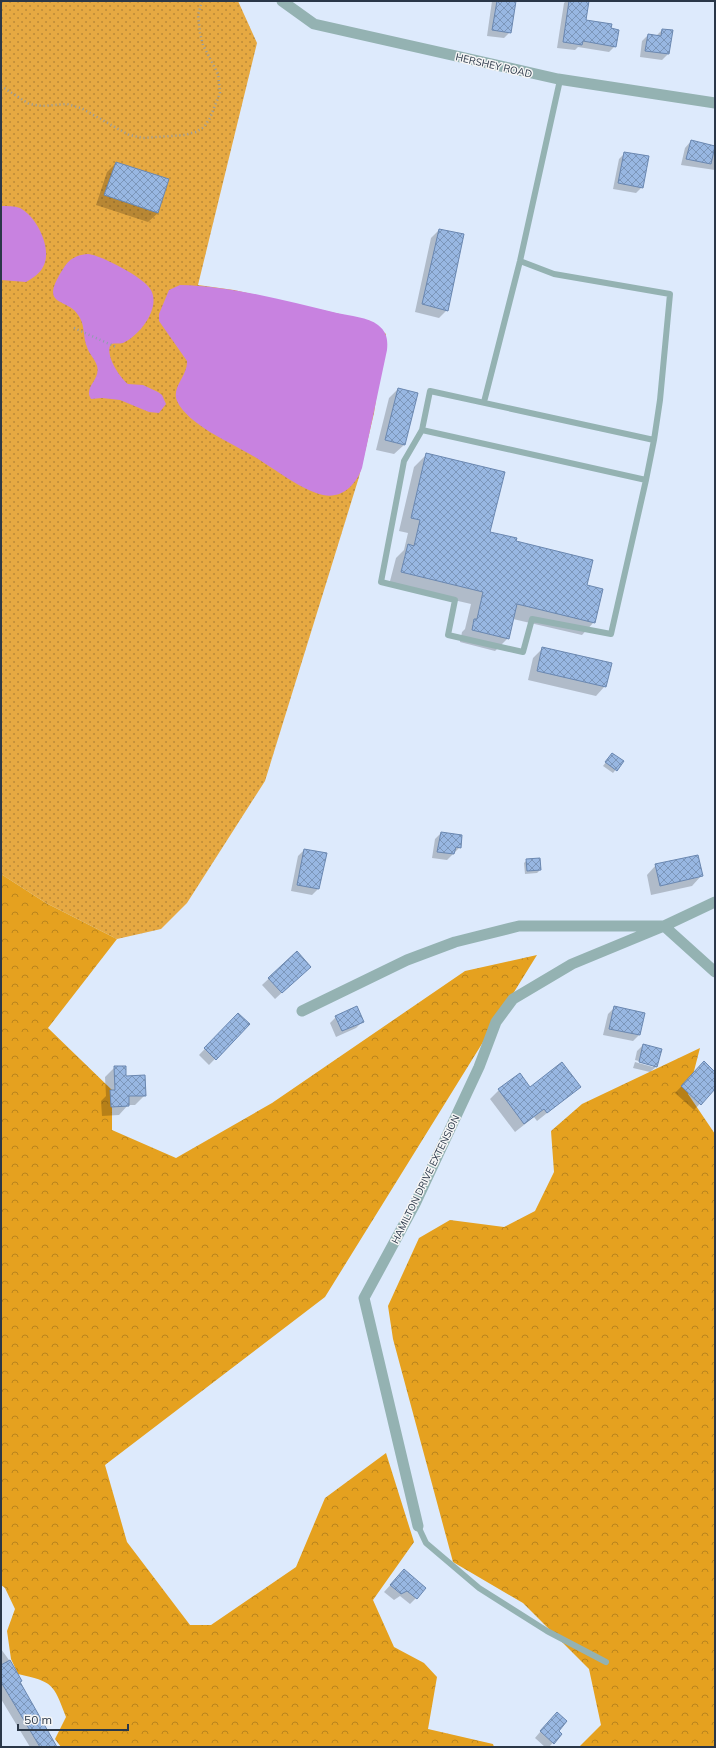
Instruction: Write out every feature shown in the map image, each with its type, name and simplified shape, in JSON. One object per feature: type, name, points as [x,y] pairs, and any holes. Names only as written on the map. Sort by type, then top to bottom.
[{"type":"street","name":"HERSHEY ROAD","points":[[282,1],[314,24],[560,80],[715,103]]},
{"type":"street","name":"HAMILTON DRIVE EXTENSION","points":[[418,1526],[364,1298],[415,1204],[476,1074],[496,1022],[513,999],[572,964],[664,926],[715,902]]},
{"type":"street","name":"HAMILTON DRIVE EXTENSION","points":[[302,1011],[414,957],[455,942],[519,926],[664,926]]},
{"type":"street","points":[[664,926],[715,972]]},
{"type":"lane","points":[[484,402],[520,260],[560,80]]},
{"type":"lane","points":[[520,260],[554,274],[670,294],[660,400],[654,440],[612,634],[532,619],[523,652],[448,635],[455,600],[381,582],[404,461],[422,430],[430,391],[654,440]]},
{"type":"lane","points":[[422,430],[646,480]]},
{"type":"lane","points":[[418,1526],[426,1543],[479,1588],[547,1631],[606,1662]]},
{"type":"path","points":[[1,86],[29,104],[42,106],[67,104],[81,108],[129,135],[143,138],[185,135],[196,132],[204,127],[210,118],[220,93],[218,74],[203,45],[200,33],[198,15],[202,1]]},
{"type":"path","points":[[74,328],[116,347]]},
{"type":"shaded area","points":[[1,1],[238,1],[257,43],[198,285],[234,290],[370,321],[386,334],[374,413],[359,477],[265,781],[187,903],[161,929],[117,939],[46,903],[1,874]]},
{"type":"shaded area","points":[[1,206],[18,207],[26,212],[37,225],[44,241],[46,258],[43,268],[39,273],[26,282],[1,280]]},
{"type":"shaded area","points":[[88,254],[102,258],[122,268],[140,279],[151,290],[153,305],[151,313],[142,328],[123,343],[111,344],[109,348],[114,366],[121,377],[128,384],[143,385],[162,395],[166,404],[159,413],[149,412],[120,400],[102,398],[91,399],[89,395],[90,387],[98,371],[95,361],[86,344],[82,321],[75,311],[54,296],[53,291],[63,269],[70,260],[80,255]]},
{"type":"shaded area","points":[[180,285],[220,288],[279,299],[364,318],[374,322],[383,330],[387,340],[387,350],[362,468],[352,485],[342,493],[336,495],[330,496],[315,493],[211,433],[200,426],[183,410],[177,401],[176,391],[187,366],[187,361],[159,321],[159,314],[169,290]]},
{"type":"green space","points":[[1,874],[46,903],[117,939],[48,1028],[112,1090],[112,1130],[176,1158],[272,1103],[465,971],[537,955],[325,1297],[105,1465],[127,1542],[190,1625],[211,1625],[296,1567],[325,1498],[386,1453],[414,1542],[373,1600],[394,1647],[424,1663],[437,1677],[428,1729],[493,1744],[494,1747],[61,1747],[55,1739],[66,1717],[58,1697],[45,1682],[18,1674],[11,1659],[7,1631],[15,1609],[5,1588],[1,1585]]},
{"type":"green space","points":[[700,1048],[688,1094],[715,1134],[715,1747],[579,1747],[601,1725],[589,1669],[523,1603],[453,1562],[393,1339],[388,1306],[419,1238],[450,1220],[504,1227],[535,1211],[554,1172],[551,1131],[582,1104]]},
{"type":"building","points":[[497,1],[516,1],[511,33],[492,30]]},
{"type":"building","points":[[569,1],[589,1],[586,20],[612,24],[611,28],[619,30],[616,47],[583,41],[582,45],[563,42]]},
{"type":"building","points":[[662,29],[673,30],[669,54],[645,51],[648,34],[661,36]]},
{"type":"building","points":[[691,140],[715,146],[711,164],[686,159]]},
{"type":"building","points":[[624,152],[649,156],[643,188],[618,183]]},
{"type":"building","points":[[116,162],[169,179],[158,213],[104,195]]},
{"type":"building","points":[[439,229],[464,234],[448,311],[422,304]]},
{"type":"building","points":[[398,388],[418,393],[405,445],[385,440]]},
{"type":"building","points":[[426,453],[505,472],[490,532],[517,538],[516,541],[593,560],[587,585],[603,589],[595,623],[517,604],[509,639],[472,630],[474,619],[477,619],[483,592],[401,572],[408,544],[414,546],[420,520],[411,518]]},
{"type":"building","points":[[542,647],[612,663],[606,687],[537,671]]},
{"type":"building","points":[[612,753],[624,761],[617,771],[605,762]]},
{"type":"building","points":[[441,832],[462,835],[461,848],[456,847],[454,854],[437,852]]},
{"type":"building","points":[[304,849],[327,853],[319,889],[297,885]]},
{"type":"building","points":[[698,855],[703,876],[660,886],[655,864]]},
{"type":"building","points":[[540,858],[541,870],[527,871],[526,859]]},
{"type":"building","points":[[297,951],[311,967],[282,993],[268,978]]},
{"type":"building","points":[[357,1006],[364,1022],[342,1031],[335,1016]]},
{"type":"building","points":[[614,1006],[645,1013],[640,1035],[609,1029]]},
{"type":"building","points":[[238,1013],[250,1024],[216,1060],[204,1048]]},
{"type":"building","points":[[643,1044],[662,1049],[657,1067],[639,1062]]},
{"type":"building","points":[[704,1061],[715,1072],[715,1089],[701,1105],[681,1086]]},
{"type":"building","points":[[562,1062],[581,1087],[547,1113],[544,1109],[524,1124],[498,1089],[520,1073],[530,1087]]},
{"type":"building","points":[[114,1066],[126,1066],[126,1076],[145,1075],[146,1096],[129,1096],[129,1106],[111,1107],[110,1090],[115,1090]]},
{"type":"building","points":[[404,1569],[426,1588],[417,1599],[407,1591],[401,1594],[390,1585]]},
{"type":"building","points":[[10,1660],[22,1681],[20,1682],[57,1747],[40,1747],[1,1682],[1,1665]]},
{"type":"building","points":[[557,1712],[567,1721],[559,1731],[562,1734],[554,1744],[540,1731]]}]
